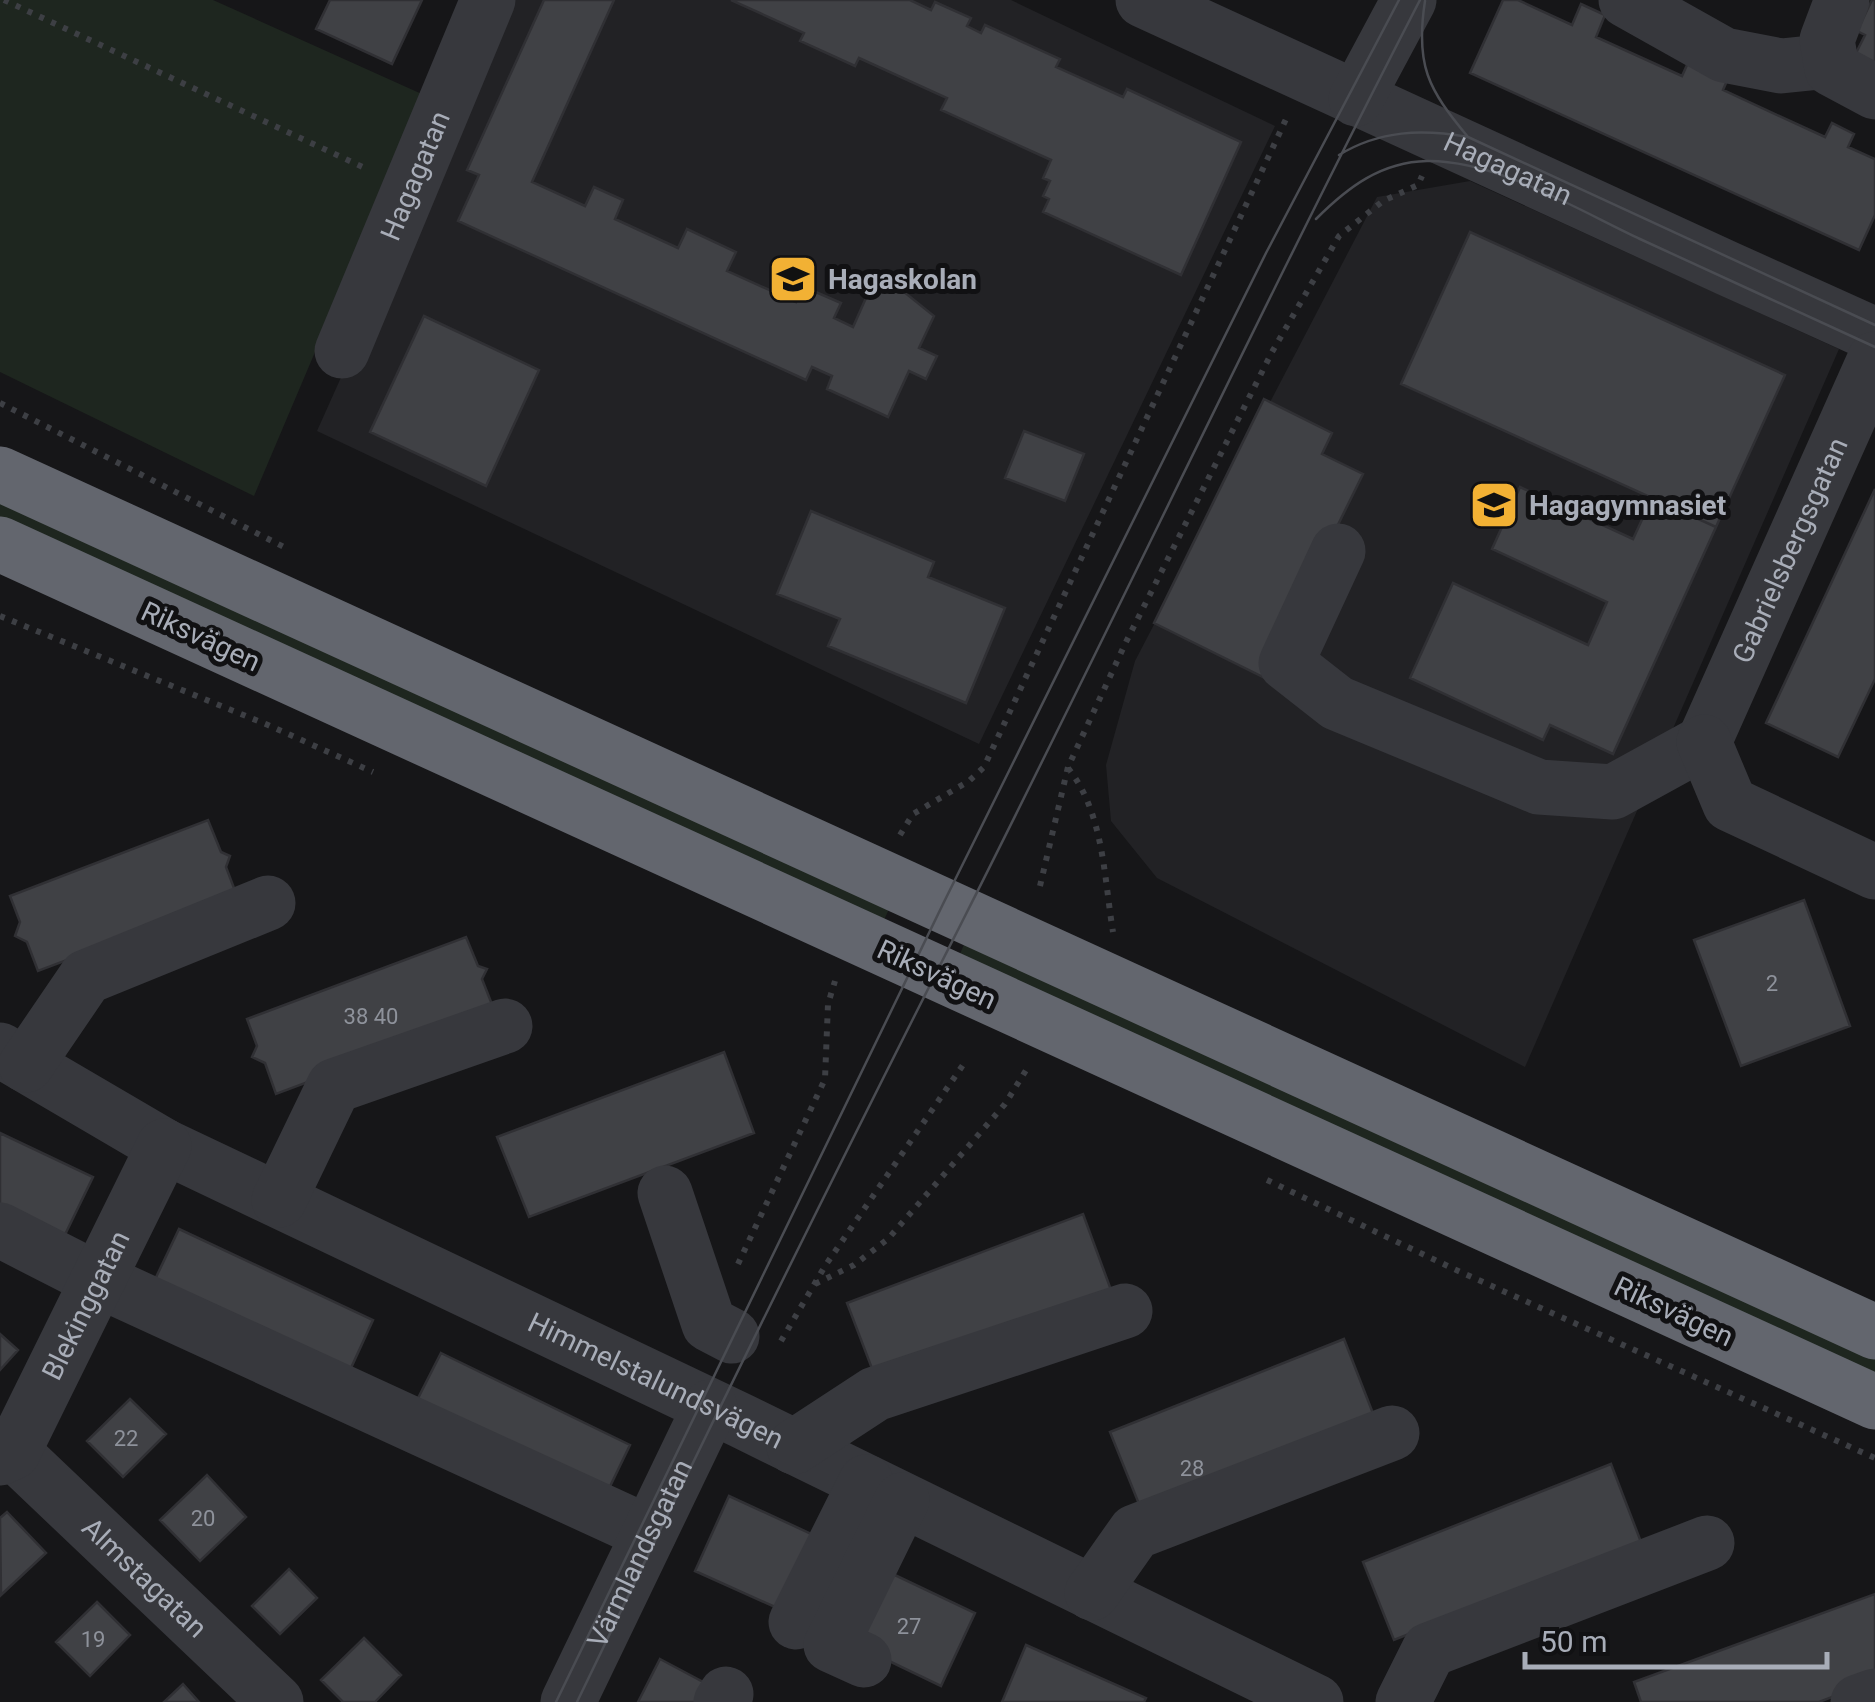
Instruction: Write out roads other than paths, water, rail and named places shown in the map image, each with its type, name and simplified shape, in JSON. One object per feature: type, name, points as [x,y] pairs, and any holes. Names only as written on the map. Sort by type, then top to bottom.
[{"type":"highway","points":[[0,474],[1875,1332]]},
{"type":"highway","name":"Riksvägen","points":[[0,544],[1875,1402]]},
{"type":"street","name":"Hagagatan","points":[[342,352],[488,0]]},
{"type":"street","name":"Hagagatan","points":[[1143,0],[1875,335]]},
{"type":"street","points":[[1356,99],[1409,0]]},
{"type":"street","points":[[1626,0],[1724,56],[1781,66],[1830,60]]},
{"type":"street","points":[[1842,0],[1827,40],[1832,69],[1875,92]]},
{"type":"street","name":"Gabrielsbergsgatan","points":[[1704,742],[1875,359]]},
{"type":"street","points":[[1338,551],[1286,664],[1337,703],[1539,787],[1613,792],[1704,742],[1730,804],[1875,872]]},
{"type":"street","points":[[13,1058],[86,978],[268,904]]},
{"type":"street","points":[[279,1200],[334,1086],[505,1026]]},
{"type":"street","name":"Himmelstalundsvägen","points":[[13,1058],[164,1146],[710,1406],[1316,1702]]},
{"type":"street","name":"Blekinggatan","points":[[7,1455],[164,1146]]},
{"type":"street","points":[[665,1193],[720,1330]]},
{"type":"street","points":[[0,1230],[98,1280],[649,1533]]},
{"type":"street","points":[[794,1447],[875,1394],[1126,1311]]},
{"type":"street","name":"Värmlandsgatan","points":[[568,1702],[710,1406]]},
{"type":"street","points":[[1092,1593],[1135,1532],[1392,1433]]},
{"type":"street","name":"Almstagatan","points":[[7,1455],[276,1702]]},
{"type":"street","points":[[796,1622],[884,1491]]},
{"type":"street","points":[[864,1660],[831,1645],[884,1491]]},
{"type":"street","points":[[1402,1702],[1428,1650],[1708,1544]]},
{"type":"street","points":[[1858,1702],[1875,1696]]},
{"type":"tram line","points":[[556,1702],[943,904],[1266,253],[1399,0]]},
{"type":"tram line","points":[[577,1702],[1420,0]]},
{"type":"tram line","points":[[1425,1],[1422,42],[1428,75],[1443,104],[1468,137]]},
{"type":"tram line","points":[[1339,155],[1386,136],[1434,133],[1468,137],[1875,325]]},
{"type":"tram line","points":[[1316,219],[1366,178],[1395,166],[1427,161],[1481,169],[1536,189],[1875,347]]},
{"type":"place","name":"Hagaskolan","points":[[793,279]]},
{"type":"place","name":"Hagagymnasiet","points":[[1494,505]]}]
